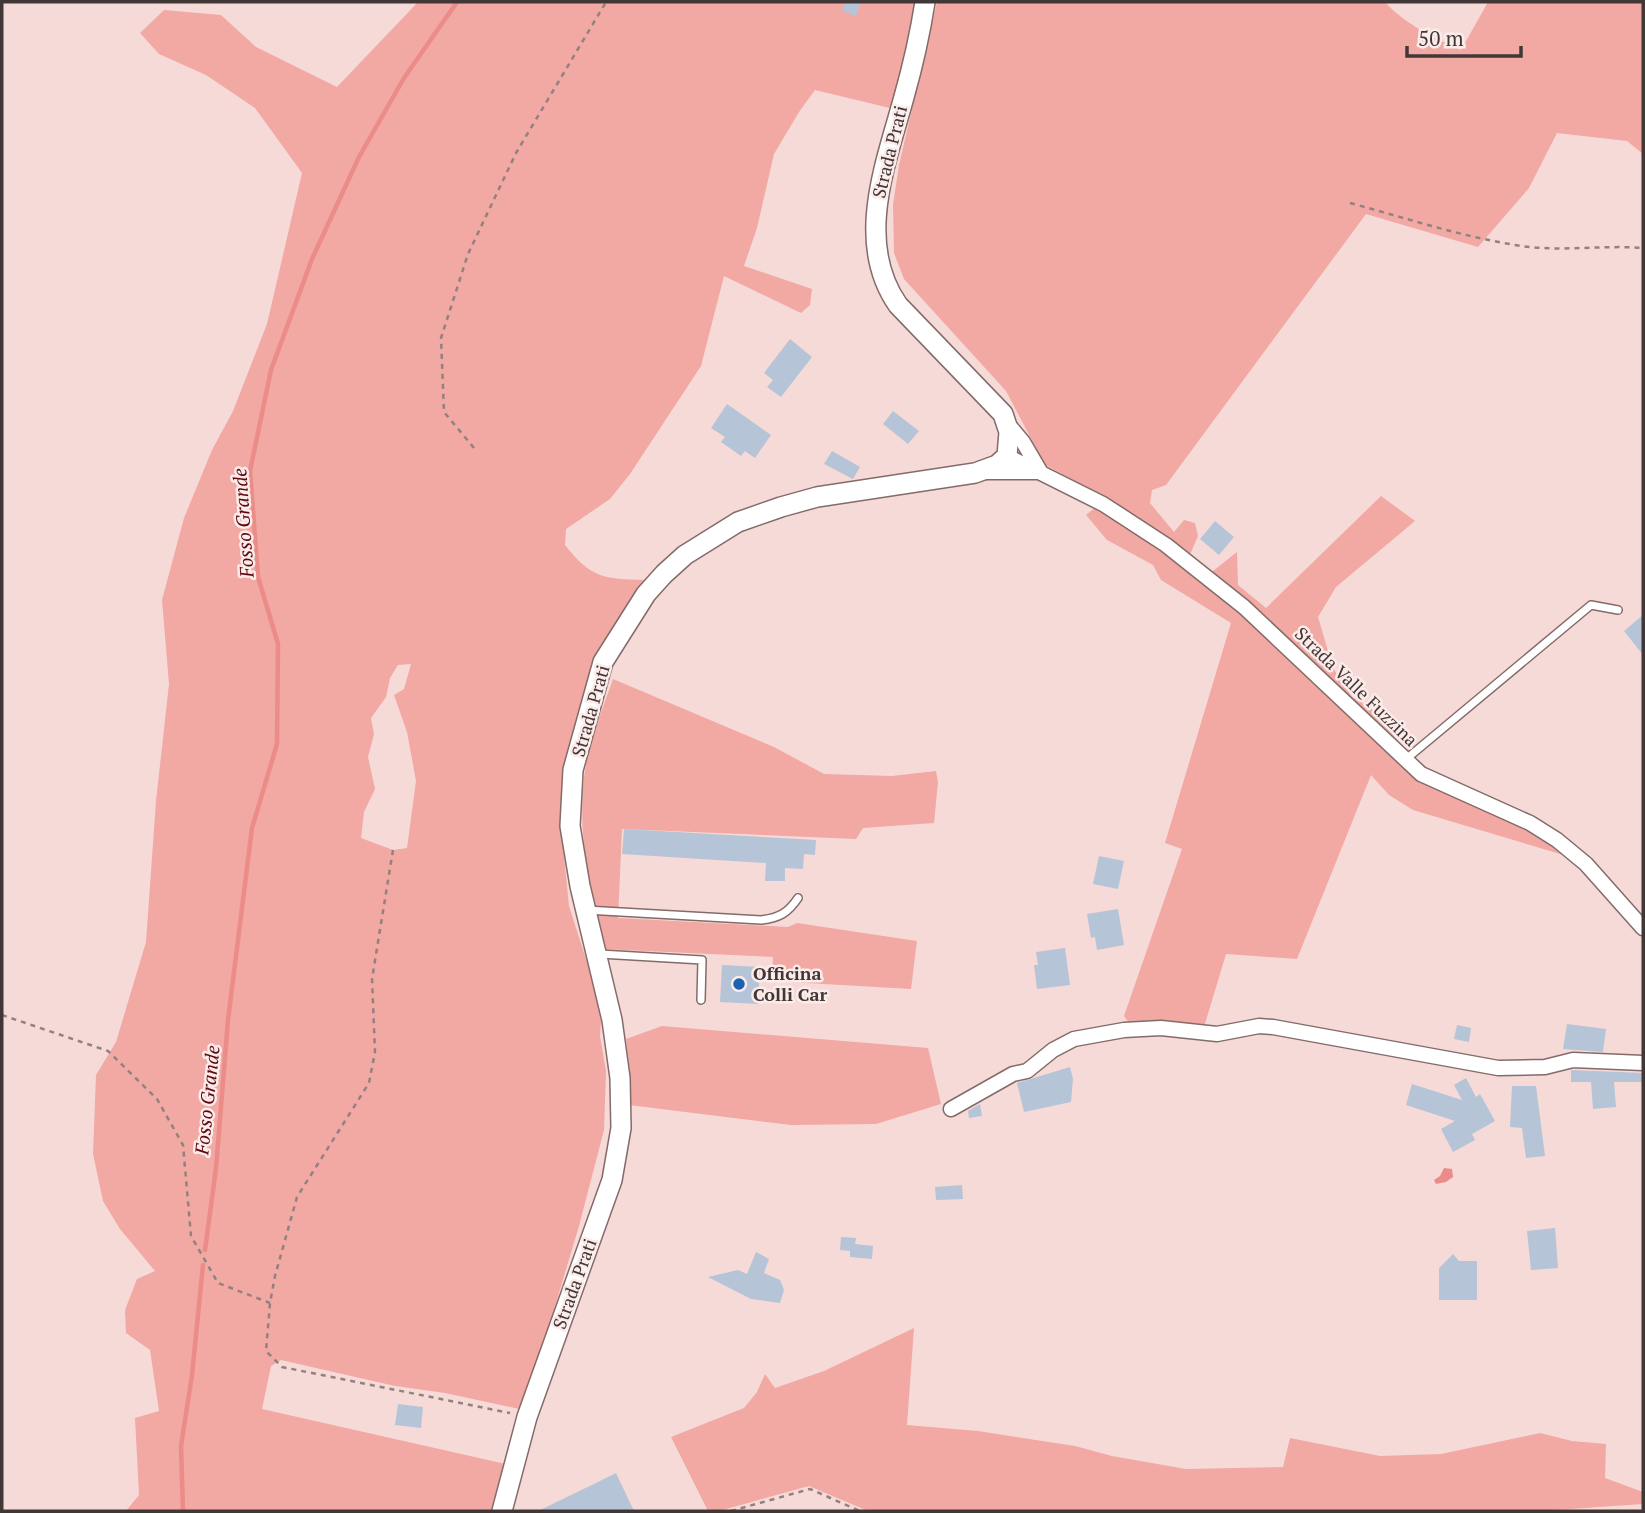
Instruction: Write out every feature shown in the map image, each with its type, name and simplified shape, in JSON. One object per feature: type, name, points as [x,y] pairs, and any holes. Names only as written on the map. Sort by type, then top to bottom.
[{"type":"street","name":"Strada Prati","points":[[925,2],[916,53],[880,187],[876,213],[878,256],[891,295],[898,305],[993,403],[1007,423]]},
{"type":"street","points":[[1007,423],[1007,456]]},
{"type":"street","points":[[1007,423],[1023,442],[1035,467],[1041,472]]},
{"type":"street","name":"Strada Prati","points":[[502,1511],[527,1417],[612,1180],[621,1128],[618,1066],[612,1020],[586,910],[570,826],[573,770],[603,662],[654,584],[685,555],[738,522],[817,497],[975,473],[997,465],[1007,456]]},
{"type":"street","name":"Strada Valle Fuzzina","points":[[1007,456],[1103,504],[1156,538],[1244,607],[1421,774],[1530,823],[1557,840],[1586,864],[1643,928]]},
{"type":"street","name":"Strada Valle Fuzzina","points":[[975,473],[1041,472]]},
{"type":"street","points":[[951,1109],[1013,1074],[1027,1070],[1053,1050],[1074,1040],[1124,1030],[1161,1028],[1217,1034],[1259,1026],[1273,1027],[1498,1068],[1545,1067],[1573,1060],[1643,1063]]},
{"type":"lane","points":[[1405,760],[1591,605],[1618,611]]},
{"type":"lane","points":[[586,910],[761,920],[776,919],[790,910],[798,898]]},
{"type":"lane","points":[[596,954],[702,960],[701,1000]]},
{"type":"path","points":[[474,448],[444,412],[441,338],[468,254],[516,153],[606,2]]},
{"type":"path","points":[[1350,203],[1496,242],[1533,247],[1643,248]]},
{"type":"path","points":[[393,850],[372,979],[375,1052],[369,1083],[324,1151],[298,1197],[275,1276],[266,1351],[282,1367],[527,1417]]},
{"type":"path","points":[[2,1015],[108,1051],[157,1098],[183,1145],[191,1236],[218,1283],[270,1303]]},
{"type":"path","points":[[731,1511],[810,1489],[860,1511]]},
{"type":"shaded area","points":[[418,2],[917,2],[894,109],[815,90],[774,154],[757,228],[744,266],[812,289],[810,305],[801,313],[724,276],[701,366],[630,474],[610,499],[566,529],[565,545],[591,570],[618,579],[645,580],[613,629],[569,748],[560,815],[569,906],[593,981],[601,1021],[600,1036],[606,1071],[604,1130],[579,1226],[524,1410],[445,1393],[395,1386],[281,1360],[271,1366],[262,1409],[510,1465],[498,1511],[126,1511],[139,1495],[135,1418],[159,1411],[150,1350],[126,1333],[125,1310],[137,1279],[155,1271],[120,1229],[103,1201],[93,1154],[96,1075],[116,1042],[146,942],[156,801],[169,684],[162,600],[184,518],[212,450],[233,411],[267,324],[302,173],[255,108],[206,75],[159,54],[140,33],[164,10],[221,15],[256,47],[337,87]],"holes":[[[411,664],[404,689],[394,695],[407,732],[416,781],[407,848],[393,850],[361,838],[364,812],[375,789],[368,757],[374,734],[371,718],[386,697],[390,678],[398,665]]]},
{"type":"shaded area","points":[[937,2],[1385,2],[1411,24],[1461,50],[1488,2],[1643,2],[1643,154],[1627,141],[1557,133],[1529,188],[1478,247],[1366,214],[1166,485],[1152,490],[1150,503],[1174,532],[1184,520],[1195,523],[1198,536],[1189,557],[1208,575],[1237,552],[1238,585],[1266,608],[1381,496],[1415,521],[1336,587],[1318,617],[1333,668],[1352,697],[1372,709],[1414,761],[1434,776],[1542,822],[1567,856],[1413,810],[1389,795],[1371,775],[1297,959],[1226,954],[1204,1027],[1129,1023],[1124,1016],[1182,849],[1165,843],[1231,623],[1161,580],[1153,565],[1107,540],[1086,515],[1107,498],[1040,462],[1038,452],[1006,391],[904,279],[894,253],[893,205],[899,165]]},
{"type":"shaded area","points":[[613,679],[774,747],[824,774],[892,776],[936,771],[938,782],[934,823],[863,828],[856,839],[622,829],[618,918],[788,927],[797,923],[917,941],[911,989],[772,981],[773,957],[603,949],[586,864],[582,800],[589,753]]},
{"type":"shaded area","points":[[662,1026],[928,1048],[941,1104],[876,1124],[791,1125],[629,1105],[630,1072],[626,1039]]},
{"type":"shaded area","points":[[1444,1168],[1452,1169],[1453,1177],[1436,1184],[1434,1180]]},
{"type":"shaded area","points":[[914,1328],[907,1425],[978,1431],[1075,1446],[1112,1456],[1186,1469],[1283,1467],[1290,1438],[1380,1456],[1441,1454],[1540,1433],[1572,1441],[1606,1444],[1605,1478],[1643,1492],[1643,1504],[1541,1511],[868,1511],[809,1486],[719,1511],[708,1511],[671,1437],[744,1408],[757,1392],[765,1374],[775,1388],[824,1371]]},
{"type":"building","points":[[846,2],[861,2],[856,16],[842,11]]},
{"type":"building","points":[[790,339],[812,357],[781,397],[767,387],[773,380],[764,373]]},
{"type":"building","points":[[727,404],[771,435],[755,458],[745,451],[741,456],[721,442],[725,437],[711,428]]},
{"type":"building","points":[[893,411],[919,431],[908,444],[883,424]]},
{"type":"building","points":[[832,451],[860,467],[853,479],[824,464]]},
{"type":"building","points":[[1215,521],[1234,537],[1219,555],[1200,539]]},
{"type":"building","points":[[1643,615],[1643,655],[1624,631]]},
{"type":"building","points":[[624,829],[816,840],[815,855],[804,854],[803,869],[785,868],[785,881],[765,881],[766,863],[622,854]]},
{"type":"building","points":[[1099,856],[1124,861],[1118,889],[1093,884]]},
{"type":"building","points":[[1118,909],[1124,945],[1097,950],[1095,937],[1091,938],[1087,914]]},
{"type":"building","points":[[1065,948],[1070,985],[1037,989],[1034,965],[1038,965],[1036,952]]},
{"type":"building","points":[[722,965],[760,967],[758,1004],[720,1002]]},
{"type":"building","points":[[1567,1024],[1606,1029],[1603,1052],[1563,1049]]},
{"type":"building","points":[[1457,1025],[1471,1028],[1469,1042],[1454,1039]]},
{"type":"building","points":[[1070,1067],[1073,1079],[1071,1102],[1024,1112],[1017,1083]]},
{"type":"building","points":[[1571,1070],[1643,1073],[1643,1082],[1614,1082],[1616,1107],[1593,1109],[1591,1082],[1571,1082]]},
{"type":"building","points":[[1466,1078],[1476,1097],[1480,1094],[1495,1121],[1472,1134],[1475,1140],[1453,1152],[1441,1129],[1455,1121],[1406,1105],[1412,1084],[1462,1100],[1454,1085]]},
{"type":"building","points":[[1512,1086],[1536,1086],[1545,1156],[1526,1158],[1522,1128],[1510,1127]]},
{"type":"building","points":[[980,1104],[982,1116],[969,1118],[968,1111]]},
{"type":"building","points":[[962,1185],[963,1199],[936,1200],[935,1187]]},
{"type":"building","points":[[1555,1228],[1558,1268],[1531,1270],[1527,1231]]},
{"type":"building","points":[[841,1237],[856,1238],[855,1244],[873,1246],[872,1259],[850,1257],[850,1251],[840,1250]]},
{"type":"building","points":[[756,1252],[769,1259],[764,1273],[780,1280],[784,1290],[780,1303],[751,1299],[708,1277],[738,1270],[747,1274]]},
{"type":"building","points":[[1453,1254],[1459,1261],[1477,1261],[1477,1300],[1439,1300],[1439,1268]]},
{"type":"building","points":[[398,1404],[423,1407],[421,1428],[395,1425]]},
{"type":"building","points":[[616,1473],[634,1511],[538,1511],[598,1482]]},
{"type":"waterway","name":"Fosso Grande","points":[[205,1250],[216,1168],[228,1020],[252,828],[277,744],[278,644],[258,577],[250,471],[271,370],[312,259],[359,157],[404,78],[457,2]]},
{"type":"waterway","name":"Fosso Grande","points":[[183,1511],[181,1446],[192,1375],[203,1265]]},
{"type":"place","name":"Officina Colli Car","points":[[739,984]]}]
